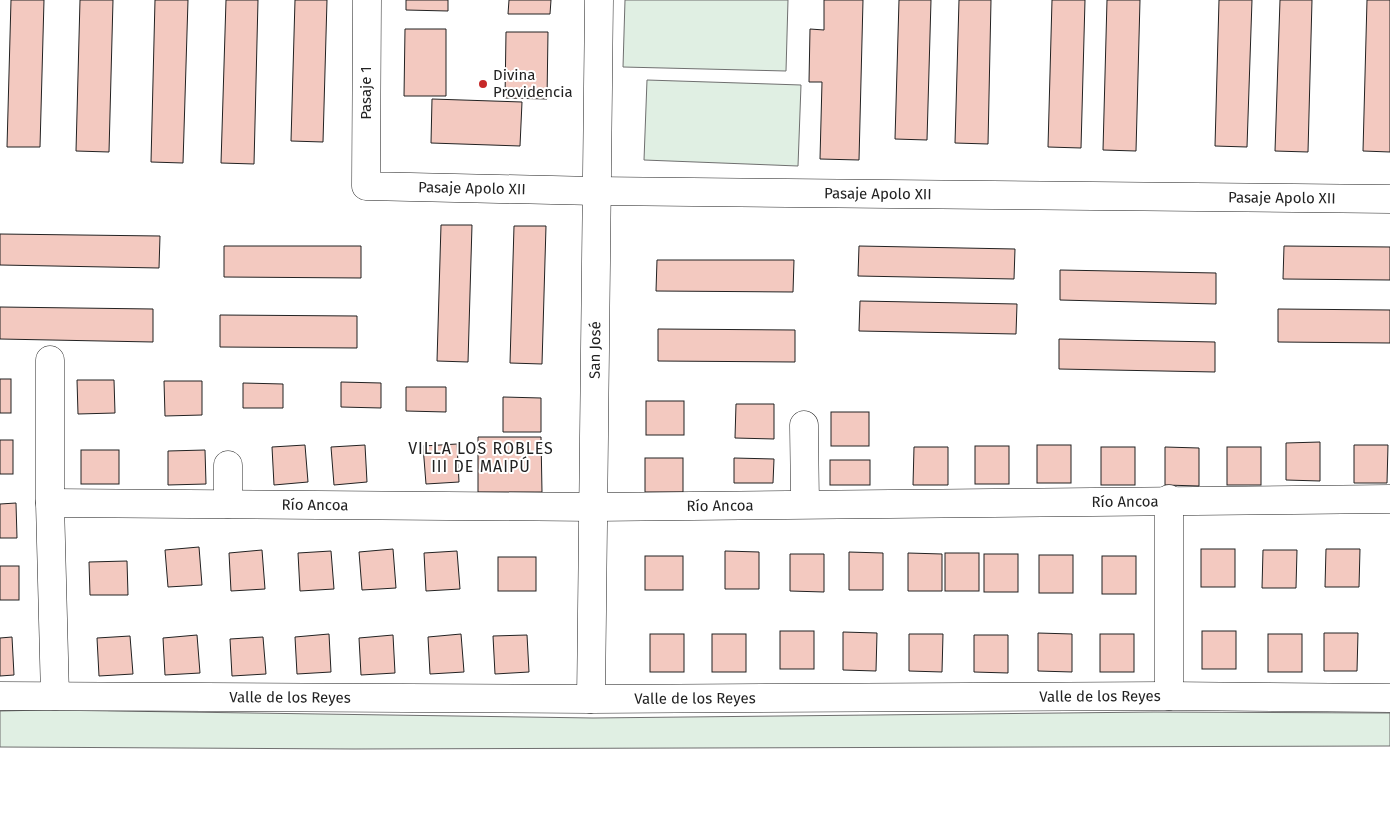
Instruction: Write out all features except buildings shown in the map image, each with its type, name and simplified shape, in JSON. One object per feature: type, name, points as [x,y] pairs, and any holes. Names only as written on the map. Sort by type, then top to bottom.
[{"type":"street","name":"Pasaje 1","points":[[366,186],[367,0]]},
{"type":"street","name":"San José","points":[[591,699],[599,0]]},
{"type":"street","name":"Pasaje Apolo XII","points":[[366,186],[596,191],[1390,199]]},
{"type":"street","points":[[50,360],[50,503],[55,696]]},
{"type":"street","points":[[804,425],[805,504]]},
{"type":"street","points":[[228,465],[228,504]]},
{"type":"street","name":"Río Ancoa","points":[[50,503],[594,507],[1390,498]]},
{"type":"street","points":[[1169,499],[1169,696]]},
{"type":"street","name":"Valle de los Reyes","points":[[0,696],[591,699],[1169,696],[1390,698]]},
{"type":"green space","points":[[625,0],[788,0],[786,71],[623,67]]},
{"type":"green space","points":[[647,80],[801,85],[798,166],[644,160]]},
{"type":"green space","points":[[46,710],[593,718],[1154,712],[1390,713],[1390,746],[354,749],[0,747],[0,711]]},
{"type":"place","name":"Divina Providencia","points":[[483,84]]},
{"type":"district","name":"VILLA LOS ROBLES III DE MAIPÚ","points":[[481,457]]}]
